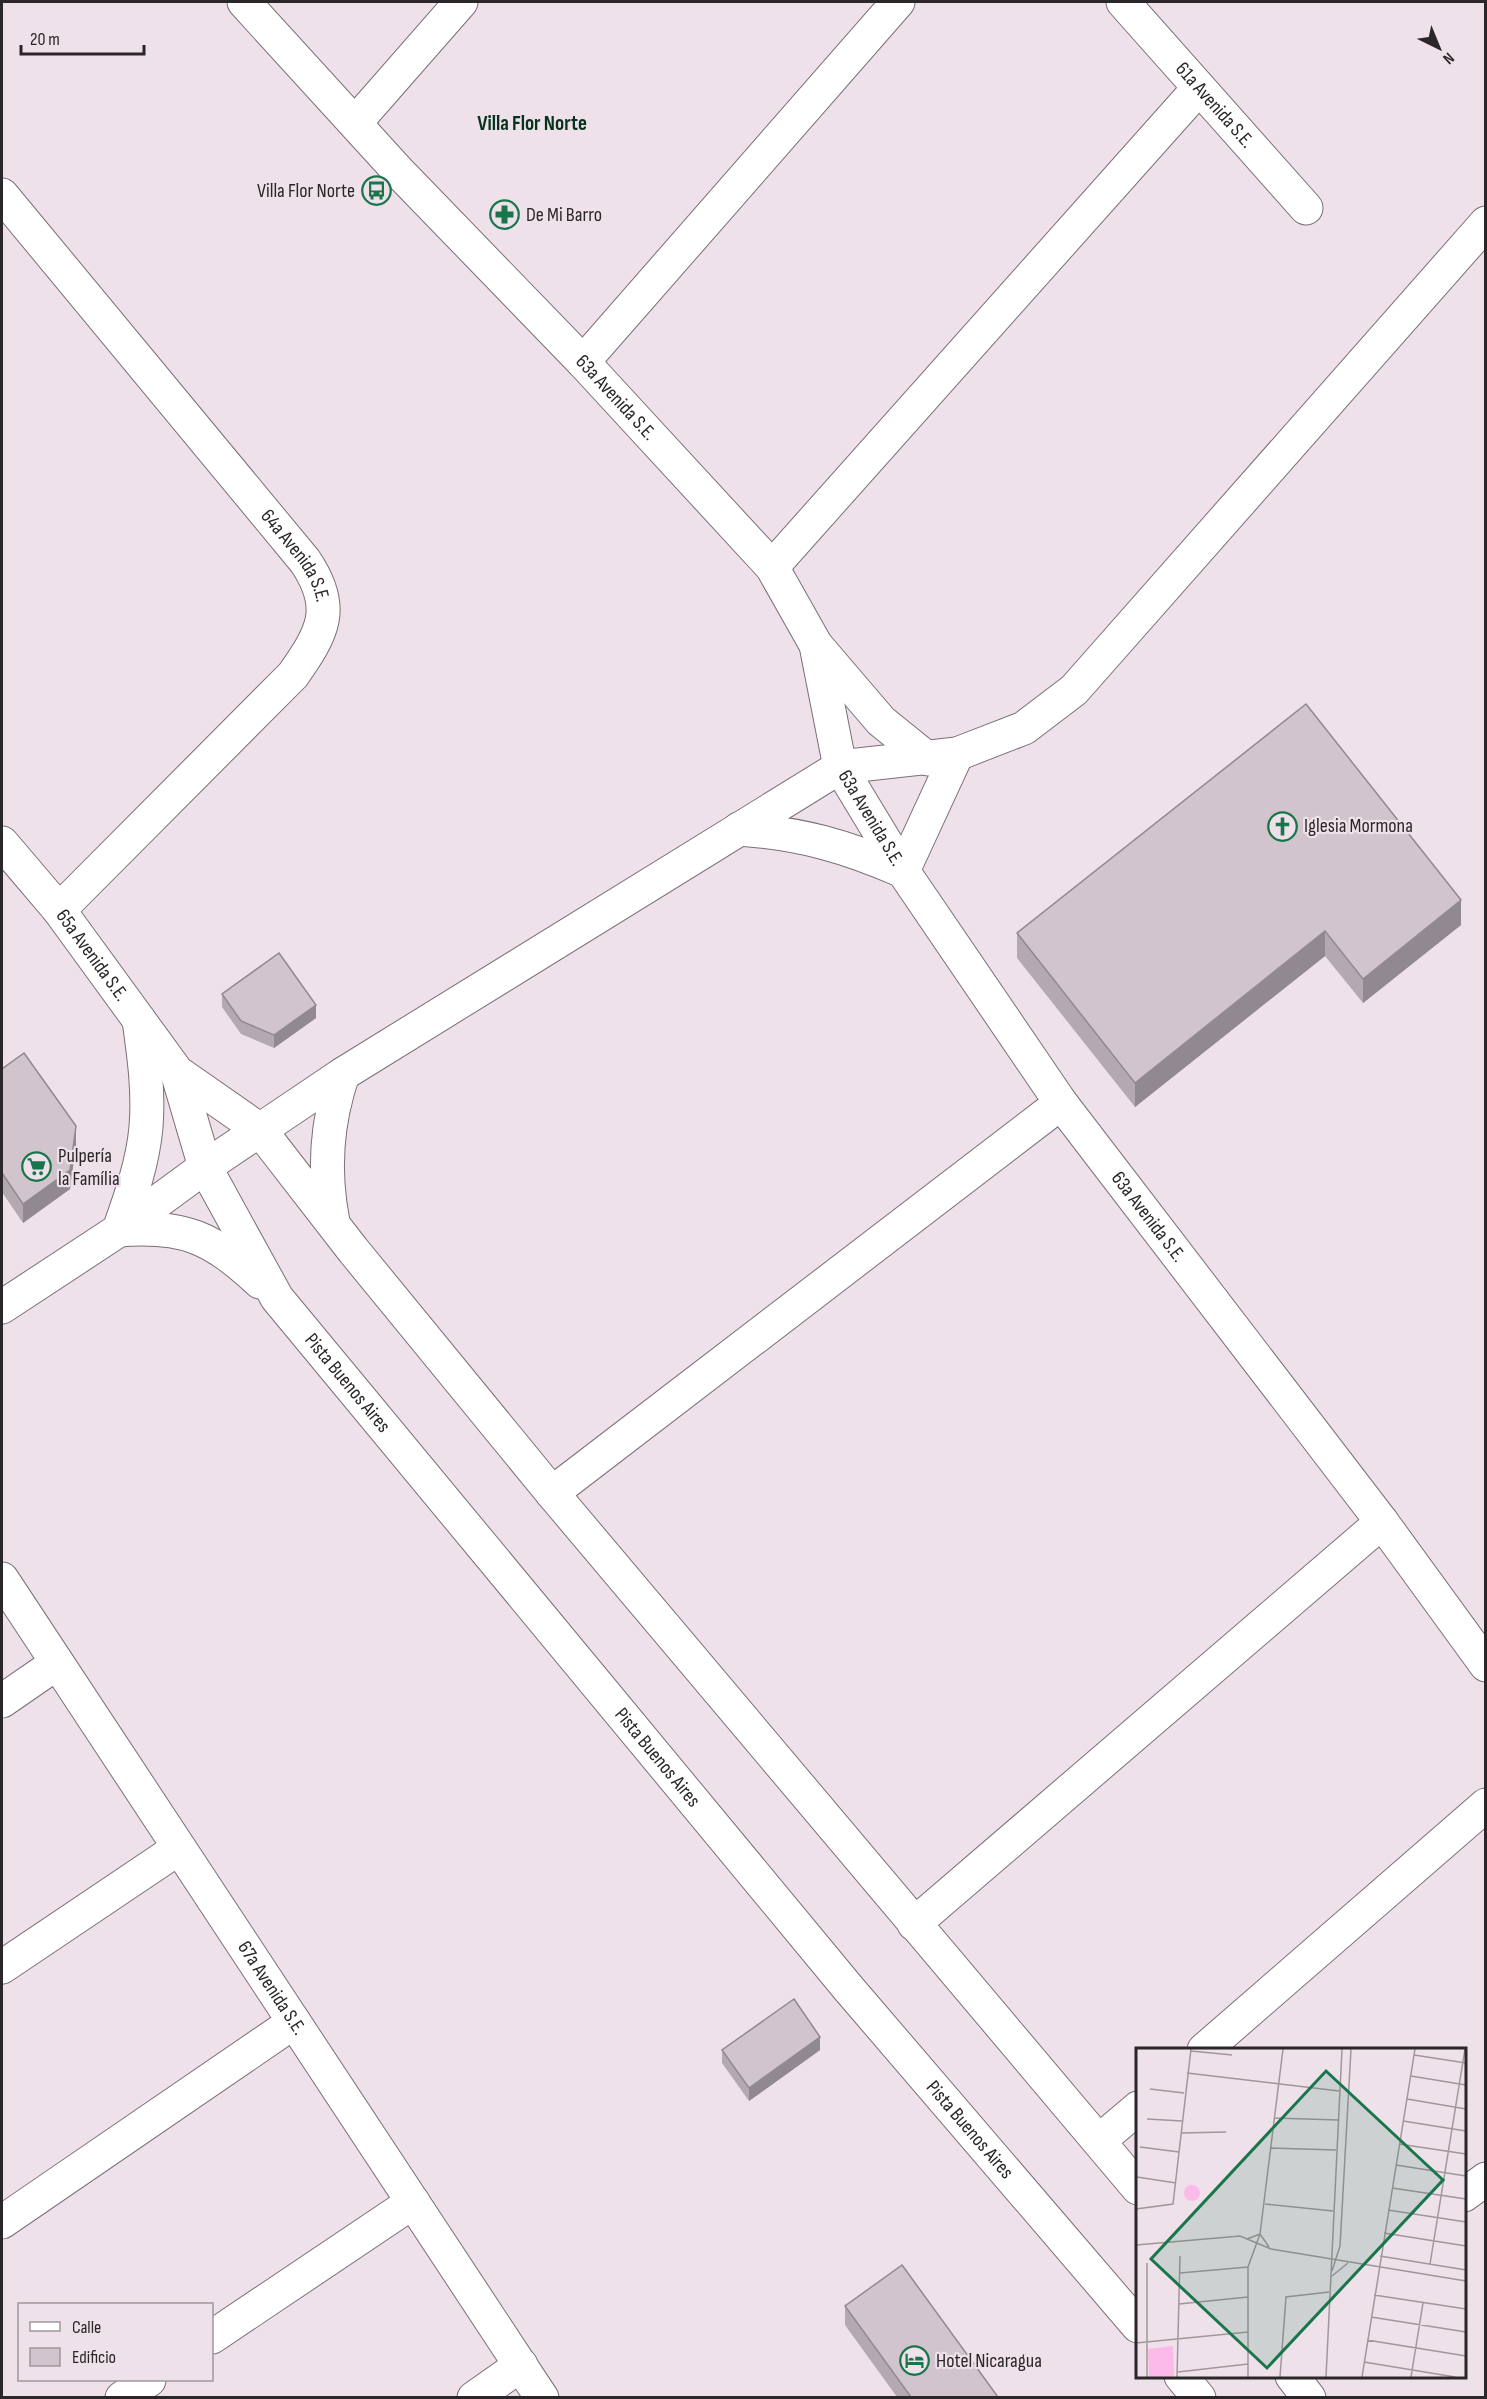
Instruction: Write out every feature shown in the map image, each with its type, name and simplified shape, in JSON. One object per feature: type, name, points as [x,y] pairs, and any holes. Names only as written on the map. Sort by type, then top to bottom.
[{"type":"street","name":"63a Avenida S.E.","points":[[244,2],[400,173],[583,362],[772,567],[816,645],[840,767],[903,872],[1061,1103],[1382,1522],[1485,1665]]},
{"type":"street","points":[[355,123],[461,2]]},
{"type":"street","points":[[583,362],[898,2]]},
{"type":"street","name":"61a Avenida S.E.","points":[[1123,2],[1306,208]]},
{"type":"street","points":[[772,567],[1199,88]]},
{"type":"street","name":"64a Avenida S.E.","points":[[2,195],[305,561],[317,579],[324,599],[324,616],[317,636],[292,675],[59,910]]},
{"type":"street","points":[[2,1307],[119,1230],[205,1167],[343,1074],[840,767],[942,757],[1024,728],[1074,690],[1485,223]]},
{"type":"street","points":[[816,645],[881,721],[942,757]]},
{"type":"street","points":[[739,829],[782,832],[824,840],[903,872],[942,757]]},
{"type":"street","name":"65a Avenida S.E.","points":[[2,843],[59,910],[177,1072],[260,1130]]},
{"type":"street","points":[[119,1230],[136,1179],[146,1127],[147,1073],[139,1020]]},
{"type":"street","name":"65a Avenida S.E.","points":[[177,1072],[205,1167]]},
{"type":"street","points":[[333,1224],[326,1181],[326,1159],[331,1116],[343,1074]]},
{"type":"street","points":[[552,1493],[1061,1103]]},
{"type":"street","points":[[260,1130],[333,1224],[552,1493],[1136,2187]]},
{"type":"street","name":"Pista Buenos Aires","points":[[205,1167],[277,1298],[849,1989],[1136,2325]]},
{"type":"street","points":[[119,1230],[151,1227],[174,1229],[193,1235],[230,1256],[277,1298]]},
{"type":"street","points":[[914,1924],[1382,1522]]},
{"type":"street","name":"67a Avenida S.E.","points":[[2,1579],[542,2397]]},
{"type":"street","points":[[2,1701],[57,1663]]},
{"type":"street","points":[[1205,2048],[1485,1804]]},
{"type":"street","points":[[2,1967],[179,1848]]},
{"type":"street","points":[[2,2222],[294,2022]]},
{"type":"street","points":[[1099,2141],[1136,2109]]},
{"type":"street","points":[[1466,2193],[1485,2179]]},
{"type":"street","points":[[213,2336],[413,2202]]},
{"type":"street","points":[[474,2397],[521,2365]]},
{"type":"street","points":[[1183,2378],[1199,2397]]},
{"type":"street","points":[[1294,2378],[1309,2397]]},
{"type":"street","points":[[122,2397],[146,2381]]},
{"type":"building","name":"Iglesia Mormona","points":[[1306,704],[1461,900],[1363,979],[1325,931],[1135,1083],[1017,933]]},
{"type":"building","points":[[279,953],[316,1005],[274,1035],[241,1021],[222,994]]},
{"type":"building","name":"Pulpería la Família","points":[[24,1053],[76,1126],[70,1170],[23,1204],[2,1173],[2,1069]]},
{"type":"building","points":[[794,1999],[820,2037],[749,2088],[722,2050]]},
{"type":"building","name":"Hotel Nicaragua","points":[[902,2265],[998,2397],[911,2397],[845,2306]]},
{"type":"place","name":"Villa Flor Norte","points":[[376,191]]},
{"type":"place","name":"De Mi Barro","points":[[505,215]]},
{"type":"place","name":"Iglesia Mormona","points":[[1283,826]]},
{"type":"place","name":"Pulpería la Família","points":[[37,1167]]},
{"type":"place","name":"Hotel Nicaragua","points":[[915,2361]]},
{"type":"district","name":"Villa Flor Norte","points":[[532,123]]}]
